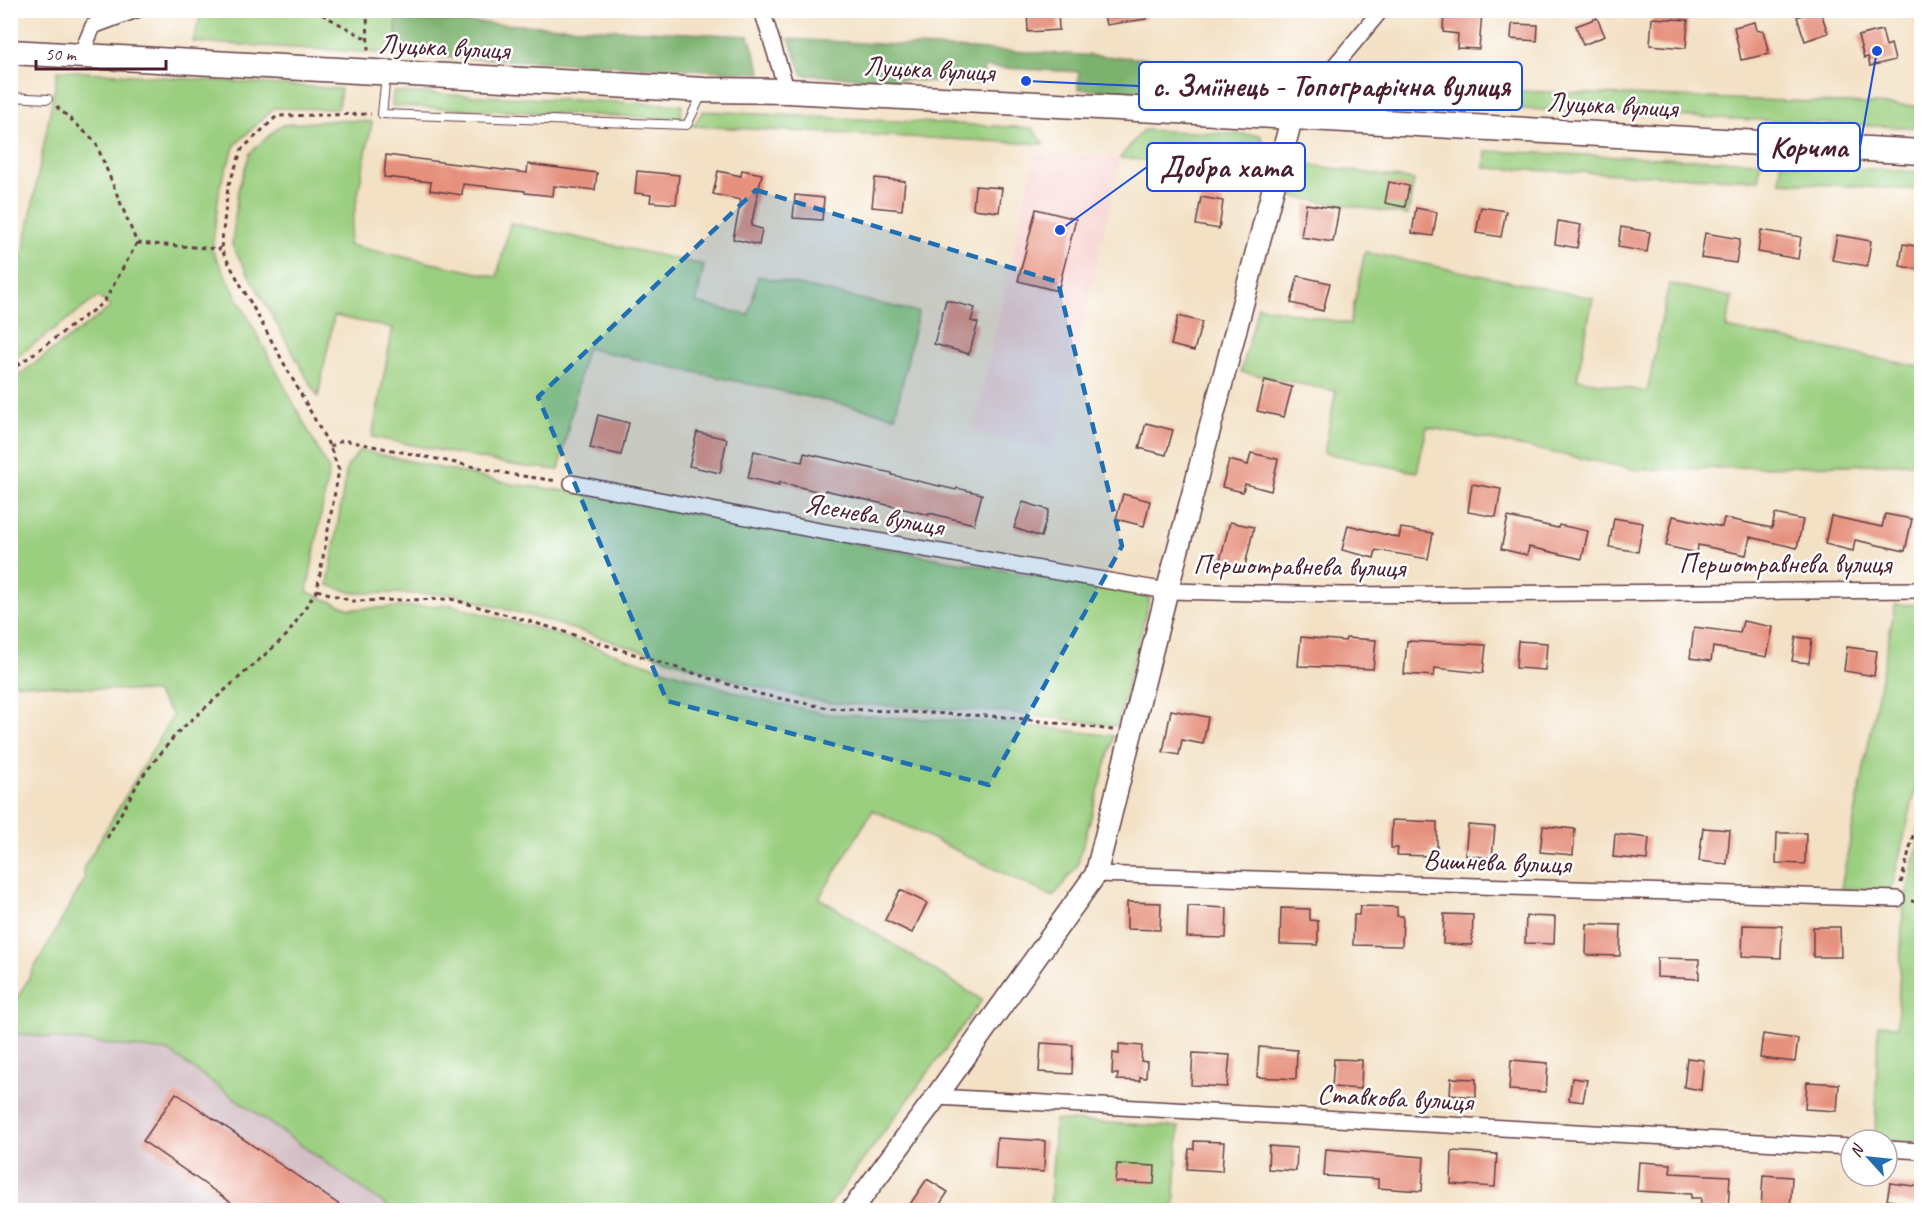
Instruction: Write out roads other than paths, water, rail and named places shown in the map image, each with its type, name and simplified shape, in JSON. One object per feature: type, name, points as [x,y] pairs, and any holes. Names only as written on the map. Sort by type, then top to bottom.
[{"type":"main road","name":"Луцька вулиця","points":[[10,52],[704,90],[787,92],[1292,117],[1922,152]]},
{"type":"street","points":[[85,57],[85,45],[93,26],[136,10]]},
{"type":"street","points":[[762,10],[787,92]]},
{"type":"street","points":[[1292,117],[1381,10]]},
{"type":"street","name":"Першотравнева вулиця","points":[[1292,117],[1167,591],[1355,595],[1922,591]]},
{"type":"street","name":"Ясенева вулиця","points":[[572,483],[820,531],[1167,591]]},
{"type":"street","points":[[852,1210],[936,1097],[1095,874],[1133,733],[1167,591]]},
{"type":"street","name":"Вишнева вулиця","points":[[1095,874],[1897,899]]},
{"type":"street","name":"Ставкова вулиця","points":[[936,1097],[1839,1146]]},
{"type":"street","points":[[1899,1150],[1922,1151]]},
{"type":"lane","points":[[377,73],[382,114],[687,125],[704,90]]},
{"type":"lane","points":[[10,97],[48,99]]},
{"type":"place","name":"Корчма","points":[[1877,51]]},
{"type":"place","name":"с. Зміїнець - Топографічна вулиця","points":[[1026,81]]},
{"type":"place","name":"Добра хата","points":[[1060,230]]}]
